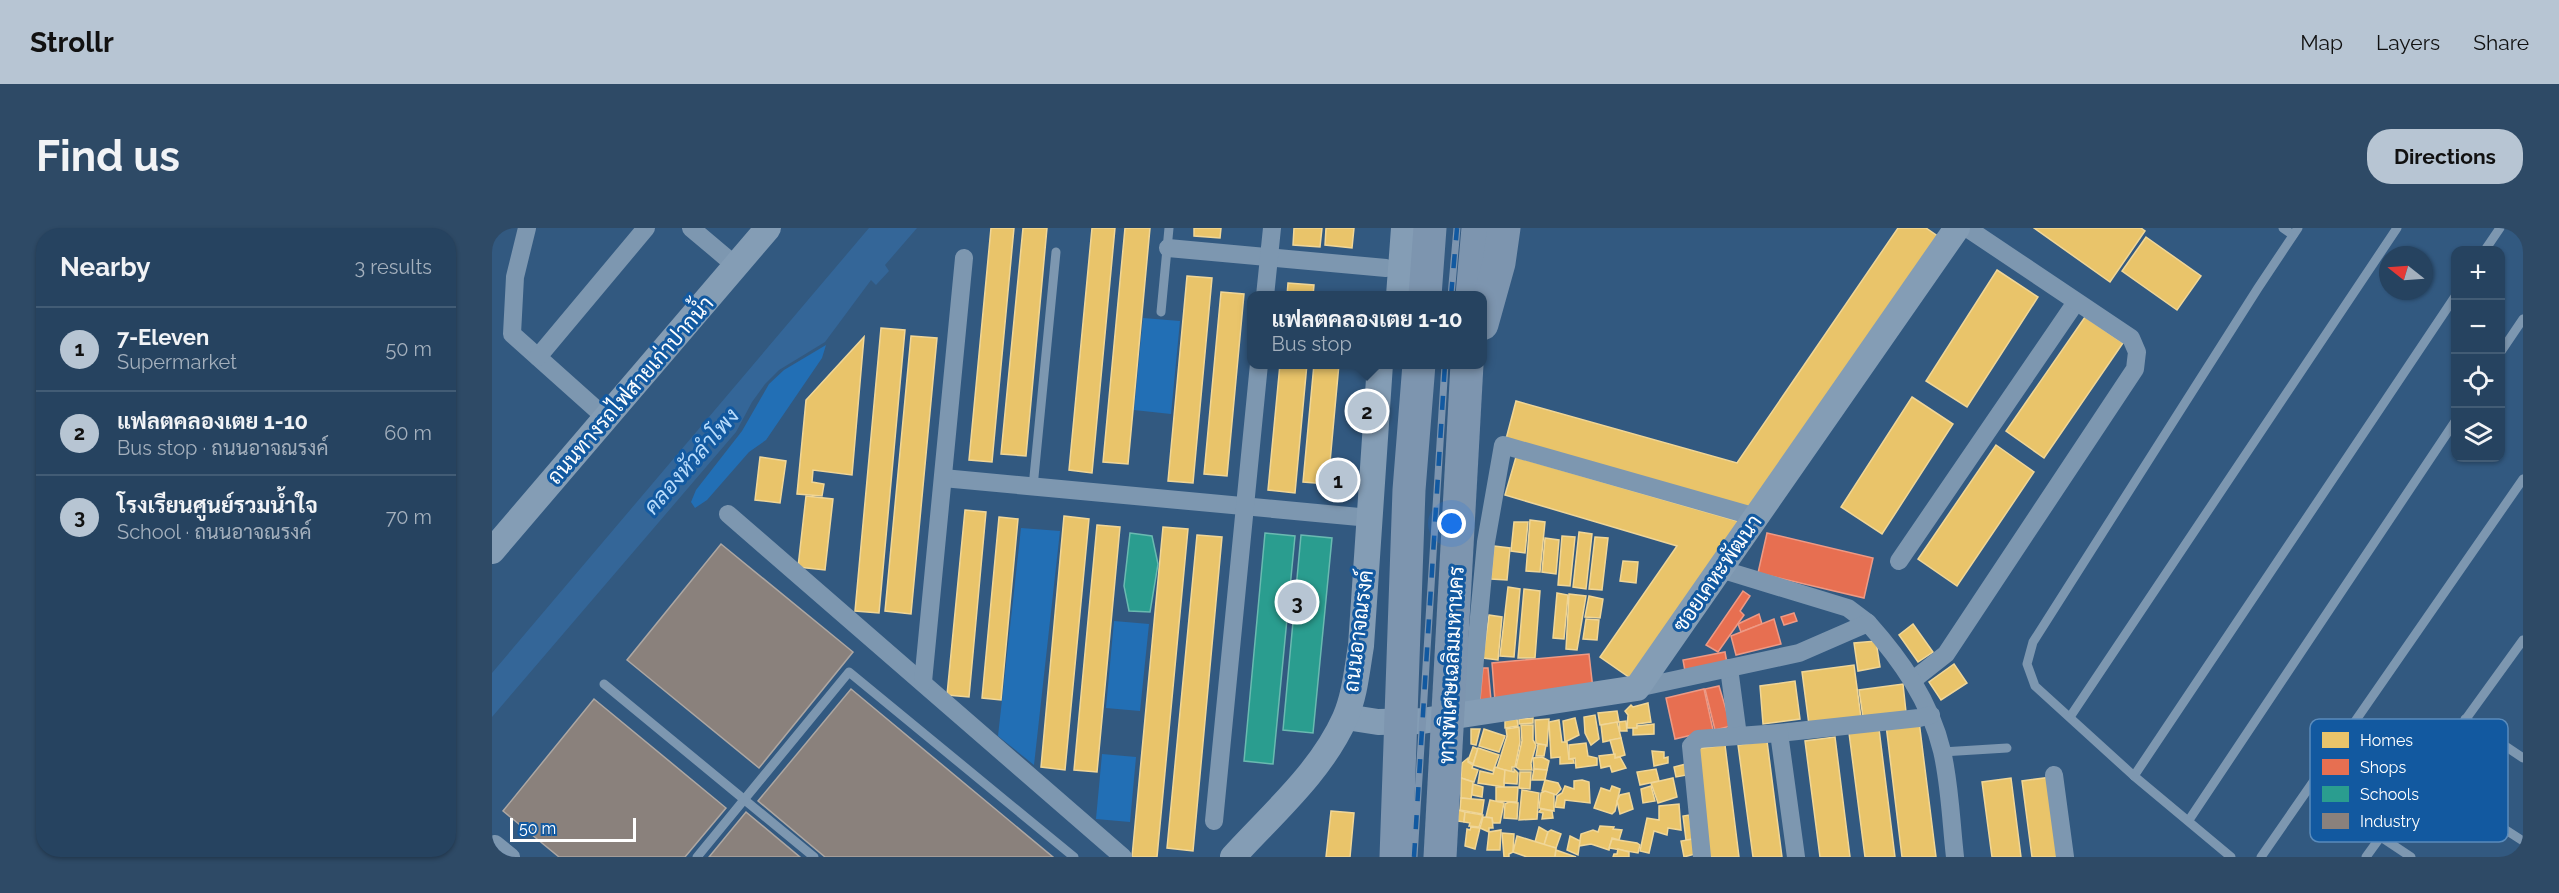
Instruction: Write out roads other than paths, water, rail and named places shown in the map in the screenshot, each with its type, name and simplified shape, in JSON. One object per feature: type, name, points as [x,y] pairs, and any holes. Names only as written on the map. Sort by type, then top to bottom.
[{"type":"highway","points":[[1425,291],[1430,228]]},
{"type":"highway","points":[[1472,291],[1478,228]]},
{"type":"highway","points":[[1487,306],[1499,263],[1504,228]]},
{"type":"highway","points":[[1396,857],[1409,490],[1419,369]]},
{"type":"highway","name":"ทางพิเศษเฉลิมมหานคร","points":[[1440,857],[1468,369]]},
{"type":"street","points":[[527,228],[515,277],[512,334],[606,418]]},
{"type":"street","points":[[538,357],[646,228]]},
{"type":"street","points":[[691,228],[736,266]]},
{"type":"street","name":"ถนนทางรถไฟสายเก่าปากน้ำ","points":[[492,551],[768,228]]},
{"type":"street","points":[[1266,291],[1272,228]]},
{"type":"street","points":[[1389,228],[1398,291]]},
{"type":"street","points":[[1386,291],[1404,228]]},
{"type":"street","name":"ซอยเคหะพัฒนา","points":[[1637,688],[1957,228]]},
{"type":"street","points":[[1913,680],[1946,654],[2135,369],[2137,352],[2131,338],[1967,228]]},
{"type":"street","points":[[1168,248],[1394,268]]},
{"type":"street","points":[[923,682],[964,258]]},
{"type":"street","points":[[1899,561],[2076,302]]},
{"type":"street","points":[[1214,821],[1259,369]]},
{"type":"street","name":"ถนนอาจณรงค์","points":[[1233,857],[1308,775],[1352,718],[1354,686],[1361,646],[1380,369]]},
{"type":"street","name":"ถนนอาจณรงค์","points":[[1247,857],[1332,762],[1352,718],[1371,665],[1394,369]]},
{"type":"street","points":[[1470,713],[1486,542],[1503,445],[1756,517]]},
{"type":"street","points":[[943,478],[1370,518]]},
{"type":"street","points":[[728,514],[1123,857]]},
{"type":"street","points":[[1720,569],[1848,608],[1868,623],[1886,643],[1913,680],[1930,715],[1942,752],[1955,857]]},
{"type":"street","points":[[1352,718],[1378,722],[1422,721],[1637,688],[1798,653],[1868,623]]},
{"type":"street","points":[[1729,668],[1738,736]]},
{"type":"street","points":[[1702,857],[1691,746],[1698,739],[1779,733],[1930,715]]},
{"type":"street","points":[[1779,733],[1796,857]]},
{"type":"street","points":[[2054,775],[2065,857]]},
{"type":"street","points":[[495,844],[511,857]]},
{"type":"lane","points":[[1161,312],[1169,228]]},
{"type":"lane","points":[[2231,857],[2189,819],[2134,776],[2035,686],[2027,664],[2034,642],[2296,232],[2283,228]]},
{"type":"lane","points":[[2070,717],[2397,228]]},
{"type":"lane","points":[[2488,246],[2500,228]]},
{"type":"lane","points":[[1033,487],[1056,252]]},
{"type":"lane","points":[[2134,776],[2453,300]]},
{"type":"lane","points":[[2505,346],[2523,319]]},
{"type":"lane","points":[[2189,819],[2451,427]]},
{"type":"lane","points":[[2357,719],[2523,479]]},
{"type":"lane","points":[[2465,719],[2523,640]]},
{"type":"lane","points":[[698,857],[849,672],[1074,857]]},
{"type":"lane","points":[[604,684],[814,857]]},
{"type":"lane","points":[[1942,752],[2007,748]]},
{"type":"lane","points":[[2508,748],[2523,758]]},
{"type":"lane","points":[[2261,857],[2310,786]]},
{"type":"lane","points":[[2508,831],[2523,841]]},
{"type":"lane","points":[[2366,857],[2376,842]]},
{"type":"lane","points":[[2388,842],[2411,857]]},
{"type":"water","name":"คลองหัวลำโพง","points":[[869,228],[917,228],[885,265],[889,271],[876,285],[871,280],[825,342],[779,370],[765,384],[752,402],[736,432],[492,717],[492,673]]},
{"type":"railway","points":[[1451,291],[1457,228]]},
{"type":"railway","points":[[1414,857],[1445,369]]},
{"type":"place","name":"แฟลตคลองเตย 1-10","points":[[1367,411]]},
{"type":"place","name":"7-Eleven","points":[[1338,480]]},
{"type":"place","name":"โรงเรียนศูนย์รวมน้ำใจ","points":[[1297,602]]}]
